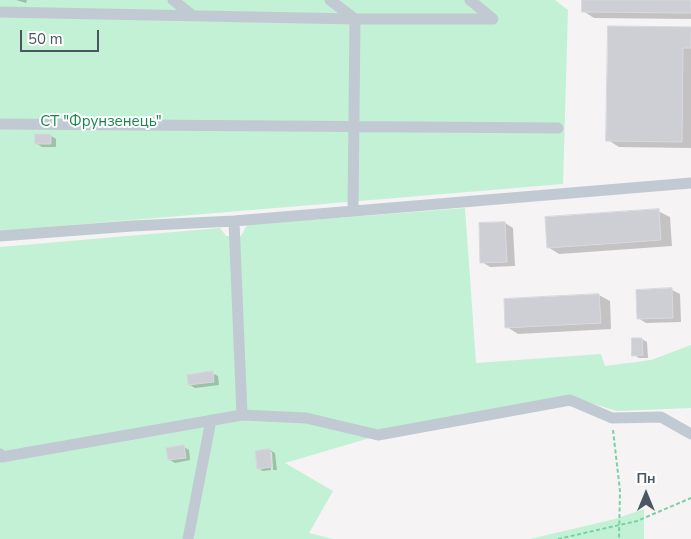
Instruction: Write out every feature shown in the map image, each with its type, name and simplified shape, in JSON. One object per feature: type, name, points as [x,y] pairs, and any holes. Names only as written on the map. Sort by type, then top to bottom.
[{"type":"street","points":[[174,0],[192,15]]},
{"type":"street","points":[[330,0],[355,18]]},
{"type":"street","points":[[0,12],[493,19],[470,0]]},
{"type":"street","points":[[353,212],[355,18]]},
{"type":"street","points":[[0,124],[558,128]]},
{"type":"street","points":[[0,236],[353,212],[691,183]]},
{"type":"street","points":[[234,221],[242,415]]},
{"type":"street","points":[[1,456],[242,415],[306,418],[378,435],[570,400],[612,418],[661,416],[691,434]]},
{"type":"street","points":[[188,539],[211,420]]},
{"type":"path","points":[[612,418],[620,491],[619,539]]},
{"type":"path","points":[[558,539],[637,521],[691,498]]},
{"type":"green space","name":"СТ \"Фрунзенець\"","points":[[0,0],[555,0],[568,10],[563,184],[0,231]]},
{"type":"green space","points":[[465,208],[476,363],[601,354],[605,366],[651,360],[691,345],[691,408],[617,411],[570,397],[380,435],[285,463],[333,491],[309,533],[333,539],[0,539],[0,247],[220,228],[226,236],[241,236],[247,225]]},
{"type":"green space","points":[[644,509],[644,539],[530,539],[615,519]]},
{"type":"building","points":[[582,0],[691,0],[691,13],[582,12]]},
{"type":"building","points":[[608,26],[691,27],[691,48],[683,48],[682,142],[606,141]]},
{"type":"building","points":[[35,134],[51,134],[51,144],[35,144]]},
{"type":"building","points":[[659,209],[661,240],[547,248],[545,217]]},
{"type":"building","points":[[505,222],[507,262],[480,263],[479,223]]},
{"type":"building","points":[[672,288],[673,318],[637,319],[636,290]]},
{"type":"building","points":[[599,294],[601,323],[505,328],[504,299]]},
{"type":"building","points":[[632,338],[642,338],[643,355],[632,356]]},
{"type":"building","points":[[213,371],[214,382],[188,385],[187,375]]},
{"type":"building","points":[[184,445],[186,458],[168,460],[166,448]]},
{"type":"building","points":[[270,449],[272,467],[257,469],[255,451]]}]
